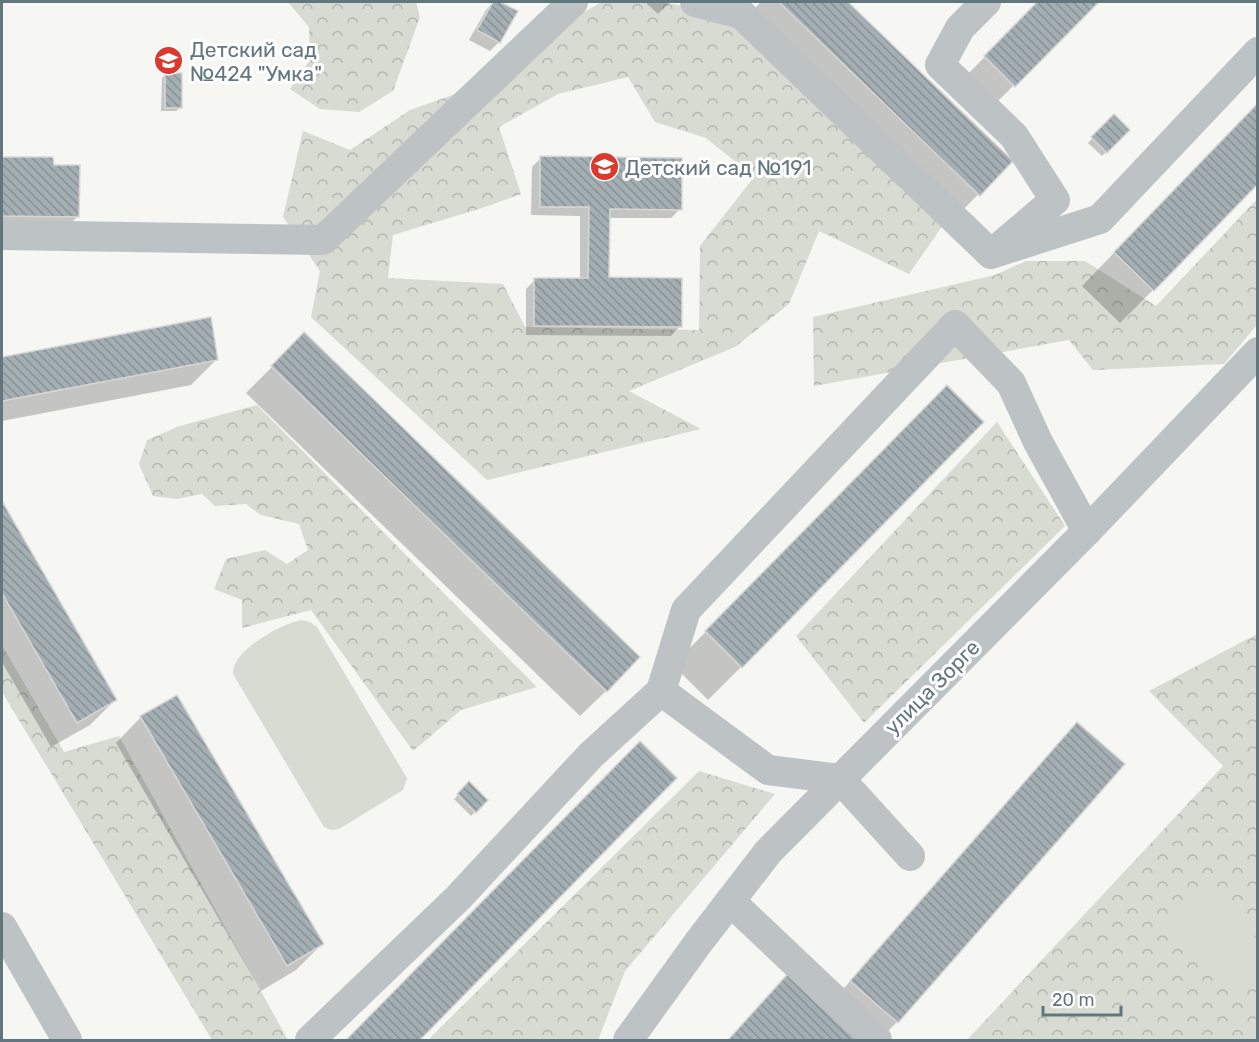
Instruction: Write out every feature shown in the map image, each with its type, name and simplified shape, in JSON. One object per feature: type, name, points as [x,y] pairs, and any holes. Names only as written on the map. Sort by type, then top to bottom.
[{"type":"street","points":[[2,235],[323,240],[573,2]]},
{"type":"street","points":[[695,2],[741,14],[991,254]]},
{"type":"street","points":[[986,2],[960,28],[940,65],[1014,136],[1056,200],[991,254]]},
{"type":"street","points":[[991,254],[1100,219],[1257,52]]},
{"type":"street","points":[[310,1041],[458,898],[591,755],[661,691],[686,610],[955,325],[1011,383],[1038,442],[1087,531]]},
{"type":"street","name":"улица Зорге","points":[[628,1041],[768,852],[1087,531],[1257,352]]},
{"type":"street","points":[[661,691],[768,770],[840,779],[910,856]]},
{"type":"street","points":[[730,901],[877,1041]]},
{"type":"street","points":[[2,927],[67,1041]]},
{"type":"green space","points":[[288,2],[416,2],[420,17],[393,91],[359,112],[320,109],[290,89],[310,60],[309,27]]},
{"type":"green space","points":[[602,2],[660,2],[768,19],[952,212],[909,274],[819,231],[789,304],[735,347],[629,391],[701,429],[487,480],[311,317],[320,271],[283,217],[303,131],[350,150],[410,110],[461,92],[518,48]],"holes":[[[628,77],[655,122],[706,138],[754,177],[700,246],[699,330],[525,327],[503,284],[388,278],[393,235],[521,194],[499,127],[558,94]]]},
{"type":"green space","points":[[1257,199],[1257,325],[1224,364],[1093,370],[1069,340],[814,386],[813,317],[995,275],[1026,261],[1085,261],[1156,306]]},
{"type":"green space","points":[[257,405],[537,687],[461,710],[413,751],[311,610],[242,628],[242,600],[214,589],[226,559],[265,550],[287,564],[308,550],[299,524],[261,515],[246,504],[215,506],[202,494],[177,499],[153,496],[139,464],[147,440],[180,426]]},
{"type":"green space","points":[[997,422],[1065,526],[864,723],[796,636]]},
{"type":"green space","points":[[301,620],[317,627],[407,778],[403,790],[339,829],[331,830],[324,827],[233,674],[240,656],[248,648],[270,633]]},
{"type":"green space","points":[[1257,634],[1257,1040],[967,1040],[1223,766],[1149,691]]},
{"type":"green space","points":[[2,645],[64,752],[119,736],[288,1040],[212,1040],[2,692]]},
{"type":"green space","points":[[699,771],[775,794],[625,971],[598,1040],[428,1040]]},
{"type":"green space","points":[[1206,888],[1257,939],[1257,977],[1236,1000],[1165,930]]},
{"type":"building","points":[[493,2],[500,2],[518,11],[500,43],[477,30]]},
{"type":"building","points":[[779,2],[848,2],[1013,161],[980,196]]},
{"type":"building","points":[[1037,2],[1099,2],[1015,87],[984,56]]},
{"type":"building","points":[[165,73],[182,73],[182,108],[165,108]]},
{"type":"building","points":[[1258,103],[1258,184],[1154,291],[1114,252]]},
{"type":"building","points":[[1114,114],[1130,130],[1107,153],[1091,137]]},
{"type":"building","points":[[540,156],[682,158],[682,210],[610,209],[609,277],[682,278],[682,327],[534,326],[534,278],[588,278],[589,207],[540,207]]},
{"type":"building","points":[[2,157],[53,157],[54,165],[80,165],[79,217],[2,216]]},
{"type":"building","points":[[211,317],[218,360],[2,401],[2,357]]},
{"type":"building","points":[[304,332],[640,657],[607,692],[271,366]]},
{"type":"building","points":[[947,385],[984,422],[742,668],[705,631]]},
{"type":"building","points":[[2,501],[117,700],[77,723],[2,593]]},
{"type":"building","points":[[177,695],[324,944],[287,966],[140,716]]},
{"type":"building","points":[[1077,722],[1125,764],[898,1023],[850,981]]},
{"type":"building","points":[[640,741],[677,778],[420,1040],[346,1040]]},
{"type":"building","points":[[469,781],[488,800],[476,813],[457,794]]},
{"type":"building","points":[[794,967],[870,1040],[728,1040]]},
{"type":"place","name":"Детский сад №424 \"Умка\"","points":[[169,61]]},
{"type":"place","name":"Детский сад №191","points":[[604,167]]}]
